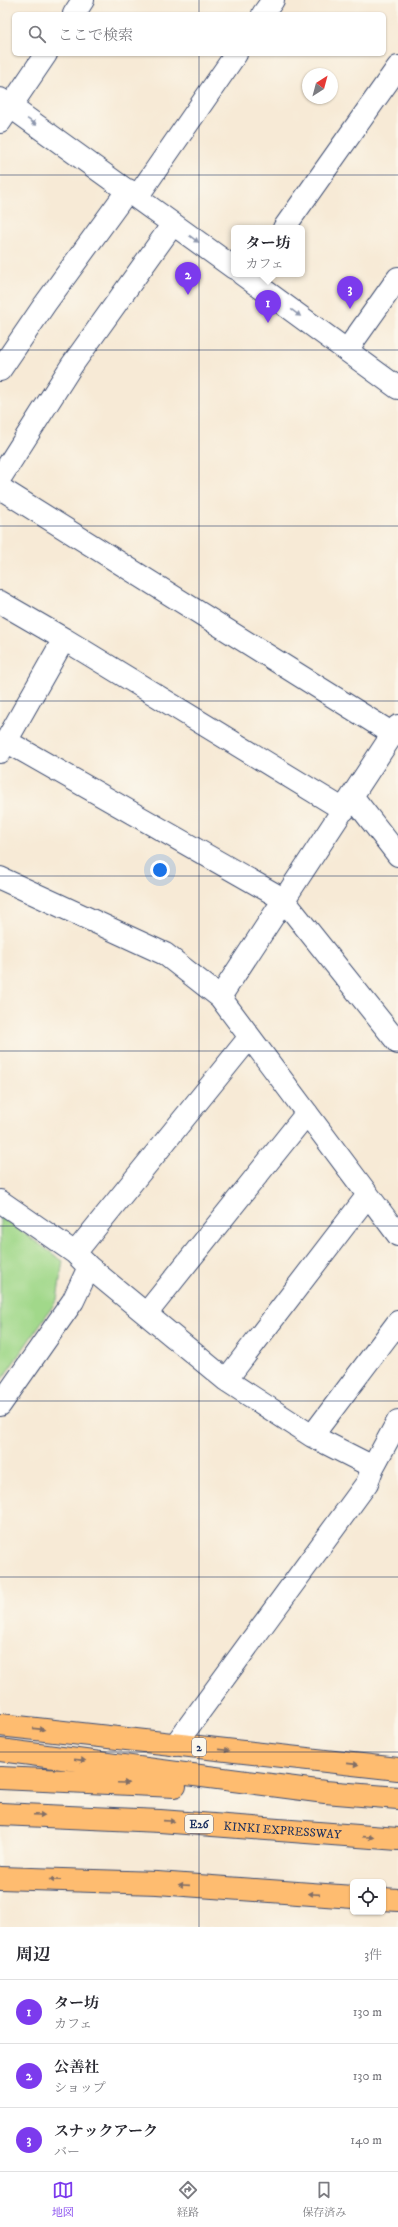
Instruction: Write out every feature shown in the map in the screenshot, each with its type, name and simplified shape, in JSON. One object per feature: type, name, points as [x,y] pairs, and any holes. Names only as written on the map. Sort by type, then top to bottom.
[{"type":"main road","name":"2","points":[[0,1725],[398,1769]]},
{"type":"main road","points":[[0,1750],[325,1792]]},
{"type":"main road","points":[[0,1778],[325,1792],[398,1798]]},
{"type":"main road","name":"KINKI EXPRESSWAY","points":[[0,1814],[160,1821],[398,1839]]},
{"type":"main road","points":[[0,1878],[157,1883],[350,1897]]},
{"type":"main road","points":[[386,1899],[398,1900]]},
{"type":"street","points":[[75,12],[83,0]]},
{"type":"street","points":[[265,12],[273,0]]},
{"type":"street","points":[[44,56],[3,109],[133,194],[231,265]]},
{"type":"street","points":[[0,370],[45,304],[133,194],[235,56]]},
{"type":"street","points":[[286,225],[398,67]]},
{"type":"street","points":[[0,478],[72,365],[173,224]]},
{"type":"street","points":[[248,277],[398,388]]},
{"type":"street","points":[[347,350],[398,278]]},
{"type":"street","points":[[0,488],[395,730],[220,997]]},
{"type":"street","points":[[0,602],[348,803],[398,856]]},
{"type":"street","points":[[64,639],[3,747],[283,899],[398,1043]]},
{"type":"street","points":[[0,878],[165,954],[220,997],[249,1038],[398,1235]]},
{"type":"street","points":[[0,1405],[73,1301],[82,1260],[249,1038]]},
{"type":"street","points":[[146,1314],[307,1113]]},
{"type":"street","points":[[226,1380],[368,1195]]},
{"type":"street","points":[[0,1201],[82,1260],[226,1380],[312,1436],[373,1467]]},
{"type":"street","points":[[312,1436],[398,1322]]},
{"type":"street","points":[[175,1744],[368,1483],[373,1467],[398,1420]]},
{"type":"green space","points":[[0,1216],[63,1261],[57,1300],[0,1382]]},
{"type":"place","name":"公善社","points":[[188,295]]},
{"type":"place","name":"スナックアーク","points":[[350,309]]},
{"type":"place","name":"ター坊","points":[[268,323]]}]
